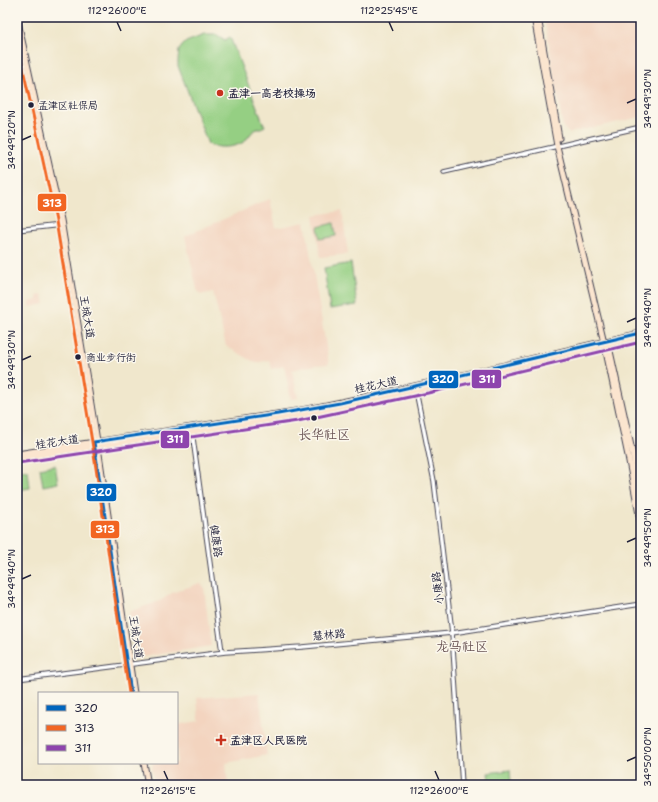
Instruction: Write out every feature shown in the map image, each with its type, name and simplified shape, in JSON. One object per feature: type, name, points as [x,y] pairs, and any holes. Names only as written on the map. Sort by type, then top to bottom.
[{"type":"main road","name":"王城大道","points":[[17,17],[60,225],[96,444],[131,692]]},
{"type":"main road","points":[[534,17],[559,146],[633,455],[641,499]]},
{"type":"main road","points":[[538,17],[559,146]]},
{"type":"main road","name":"王城大道","points":[[17,29],[60,225]]},
{"type":"main road","name":"桂花大道","points":[[17,454],[297,416],[416,391],[641,333]]},
{"type":"main road","name":"桂花大道","points":[[17,458],[340,403],[606,343],[641,338]]},
{"type":"main road","points":[[606,343],[641,525]]},
{"type":"main road","name":"王城大道","points":[[128,664],[134,692]]},
{"type":"main road","points":[[141,764],[144,785]]},
{"type":"main road","points":[[144,764],[148,785]]},
{"type":"street","points":[[444,172],[641,127]]},
{"type":"street","points":[[17,230],[60,225]]},
{"type":"street","name":"小康路","points":[[416,391],[434,481],[452,634],[462,785]]},
{"type":"street","name":"健康路","points":[[192,431],[222,652]]},
{"type":"street","name":"慧林路","points":[[17,679],[222,652],[302,647],[452,634],[641,604]]},
{"type":"shaded area","points":[[544,17],[641,17],[641,117],[569,133],[563,127]]},
{"type":"shaded area","points":[[270,199],[276,228],[305,222],[329,364],[315,365],[292,370],[298,398],[291,399],[284,366],[272,369],[269,360],[256,363],[226,346],[213,292],[200,295],[197,289],[185,236]]},
{"type":"shaded area","points":[[342,211],[348,254],[320,257],[314,215]]},
{"type":"shaded area","points":[[43,295],[45,304],[30,307],[29,302],[37,300],[37,296]]},
{"type":"shaded area","points":[[200,583],[204,587],[211,646],[136,658],[129,612],[160,601],[172,593]]},
{"type":"shaded area","name":"孟津区人民医院","points":[[259,693],[267,755],[226,763],[228,785],[154,785],[153,764],[178,764],[178,725],[199,721],[197,698]]},
{"type":"green space","name":"孟津一高老校操场","points":[[204,35],[217,35],[225,40],[230,37],[265,126],[253,131],[245,141],[237,145],[217,147],[208,144],[178,66],[179,50],[183,45],[186,42]]},
{"type":"green space","points":[[334,223],[336,236],[320,239],[318,227]]},
{"type":"green space","points":[[351,263],[357,305],[330,309],[324,268]]},
{"type":"green space","points":[[55,465],[58,483],[43,486],[40,468]]},
{"type":"green space","points":[[28,470],[30,488],[17,490],[17,471]]},
{"type":"green space","points":[[510,770],[511,782],[490,785],[488,773]]},
{"type":"transit line","name":"313","points":[[17,41],[56,221],[93,448],[129,692]]},
{"type":"transit line","name":"320","points":[[131,692],[94,442],[340,403],[641,333]]},
{"type":"transit line","name":"311","points":[[18,463],[298,421],[428,393],[641,342]]},
{"type":"place","name":"孟津一高老校操场","points":[[220,93]]},
{"type":"place","name":"孟津区社保局","points":[[31,105]]},
{"type":"place","name":"商业步行街","points":[[78,357]]},
{"type":"place","name":"孟津区人民医院","points":[[221,740]]},
{"type":"district","name":"长华社区","points":[[324,434]]},
{"type":"district","name":"龙马社区","points":[[462,646]]}]
